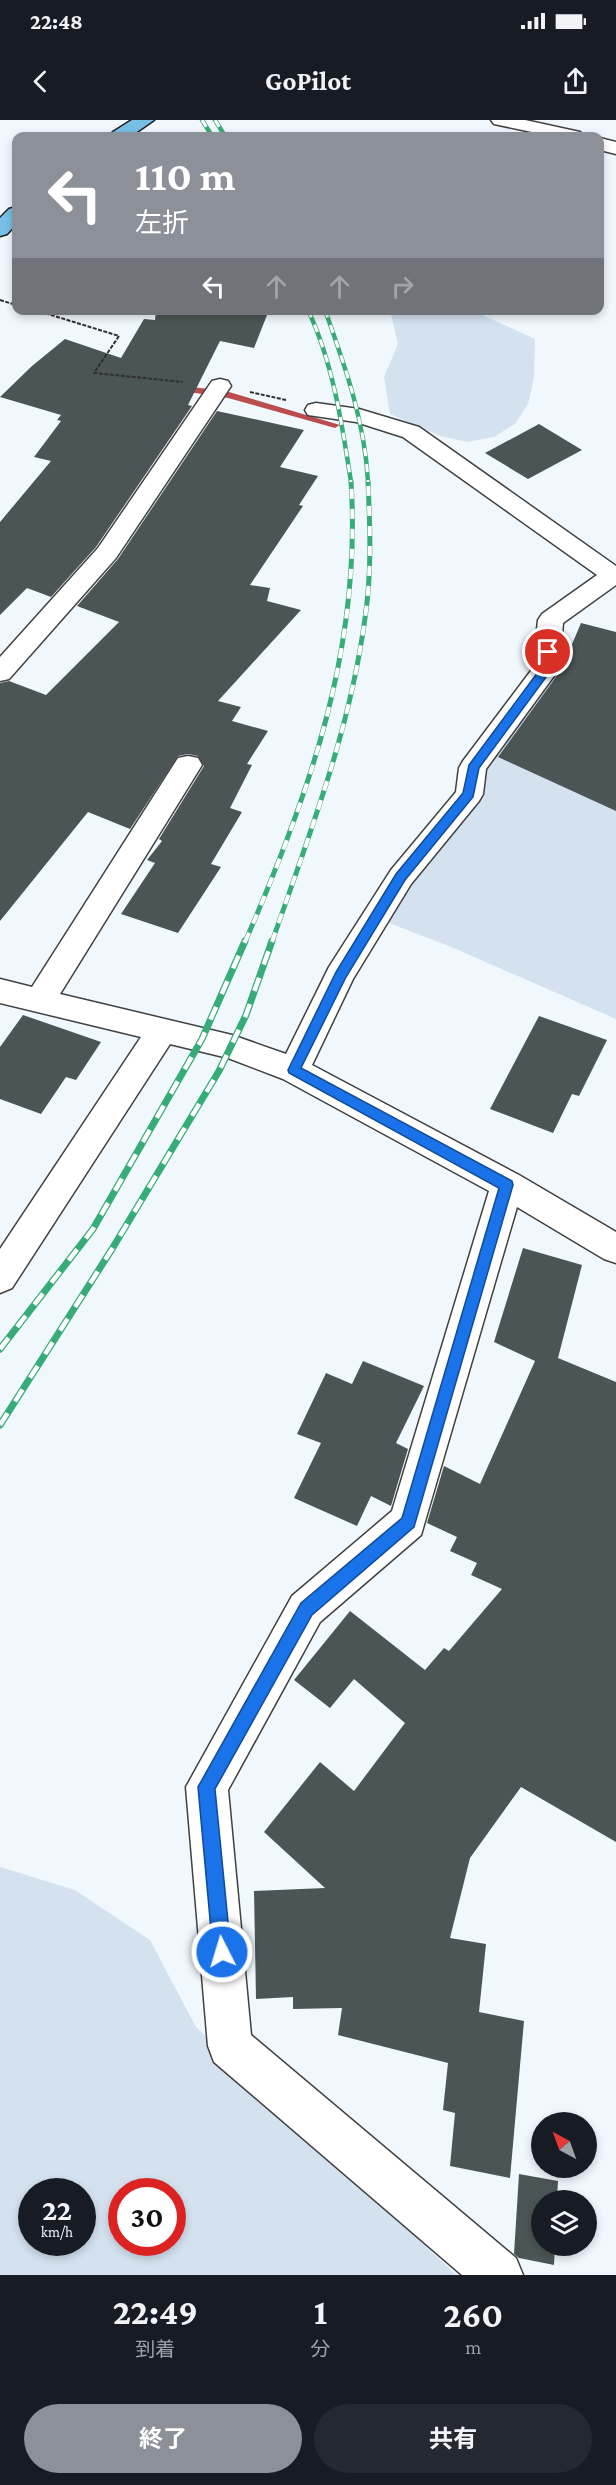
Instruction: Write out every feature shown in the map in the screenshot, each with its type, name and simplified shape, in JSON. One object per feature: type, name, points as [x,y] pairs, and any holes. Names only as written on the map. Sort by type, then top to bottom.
[{"type":"main road","points":[[126,132],[145,120]]},
{"type":"street","points":[[500,120],[556,132]]},
{"type":"street","points":[[0,673],[107,553],[216,391]]},
{"type":"street","points":[[294,1070],[340,975],[400,877],[469,794],[473,768],[546,669],[551,620],[615,576],[411,432],[359,416],[316,410]]},
{"type":"street","points":[[40,1000],[188,765]]},
{"type":"street","points":[[0,991],[232,1047],[294,1070],[507,1185],[616,1249]]},
{"type":"street","points":[[0,1278],[163,1029]]},
{"type":"street","points":[[499,2275],[230,2046],[207,1787],[306,1609],[408,1522],[507,1185]]},
{"type":"path","points":[[51,315],[119,336],[94,373],[216,391],[271,396],[316,410]]},
{"type":"shaded area","points":[[391,315],[483,315],[535,339],[534,378],[528,404],[515,424],[494,437],[467,442],[440,436],[390,414],[384,377],[398,344]]},
{"type":"shaded area","points":[[561,666],[589,673],[616,686],[616,1019],[456,949],[384,921],[475,794],[484,768]]},
{"type":"shaded area","points":[[0,1867],[75,1890],[150,1940],[196,2027],[456,2275],[0,2275]]},
{"type":"building","points":[[156,315],[267,315],[254,348],[220,341],[188,405],[192,406],[96,547],[51,597],[27,588],[0,615],[0,522],[51,461],[34,457],[61,421],[57,420],[61,415],[0,397],[32,366],[65,339],[121,358],[144,319],[155,320]]},
{"type":"building","points":[[217,411],[304,430],[280,467],[318,476],[299,505],[303,506],[250,585],[270,588],[267,601],[301,610],[218,701],[241,707],[232,721],[268,731],[247,764],[252,765],[230,808],[242,812],[211,864],[221,867],[178,933],[121,914],[155,863],[147,860],[162,841],[159,839],[204,766],[198,756],[188,754],[178,756],[130,829],[88,812],[0,921],[0,683],[9,681],[46,695],[119,622],[77,606],[118,559]]},
{"type":"building","points":[[539,424],[582,450],[528,479],[485,453]]},
{"type":"building","points":[[581,623],[616,632],[616,811],[498,757],[561,670]]},
{"type":"building","points":[[23,1015],[101,1042],[76,1080],[66,1077],[41,1114],[0,1099],[0,1047]]},
{"type":"building","points":[[539,1016],[607,1040],[579,1096],[572,1094],[553,1133],[490,1109]]},
{"type":"building","points":[[523,1248],[582,1265],[558,1358],[616,1382],[616,1842],[521,1787],[470,1858],[450,1938],[486,1944],[479,2012],[524,2021],[510,2178],[450,2166],[455,2113],[443,2110],[448,2063],[338,2035],[342,2008],[293,2009],[293,1997],[256,1999],[254,1891],[325,1888],[264,1832],[320,1762],[354,1791],[405,1723],[354,1679],[330,1708],[294,1680],[350,1611],[425,1670],[444,1648],[449,1651],[502,1589],[471,1575],[477,1563],[450,1551],[457,1537],[427,1523],[444,1466],[480,1484],[535,1361],[494,1342]]},
{"type":"building","points":[[363,1361],[424,1386],[396,1443],[408,1449],[391,1506],[371,1496],[357,1526],[294,1498],[321,1443],[297,1434],[326,1373],[352,1384]]},
{"type":"building","points":[[519,2174],[531,2178],[558,2181],[558,2190],[531,2190],[531,2256],[554,2256],[554,2265],[519,2258],[514,2254]]},
{"type":"waterway","points":[[179,388],[229,395],[335,425]]},
{"type":"railway","points":[[202,120],[210,132]]},
{"type":"railway","points":[[215,120],[222,132]]},
{"type":"railway","points":[[310,315],[330,372],[351,482]]},
{"type":"railway","points":[[327,315],[347,373],[358,416],[368,482]]},
{"type":"railway","points":[[245,942],[291,830],[326,718],[339,660],[348,602],[352,542],[351,481]]},
{"type":"railway","points":[[272,942],[327,782],[358,660],[369,584],[368,481]]},
{"type":"railway","points":[[0,1349],[93,1229],[202,1039],[245,941]]},
{"type":"railway","points":[[0,1425],[112,1249],[219,1071],[246,1015],[272,941]]},
{"type":"route","points":[[222,1952],[207,1787],[306,1609],[408,1522],[507,1185],[294,1070],[340,975],[400,877],[469,794],[473,768],[546,669],[548,652]]}]
